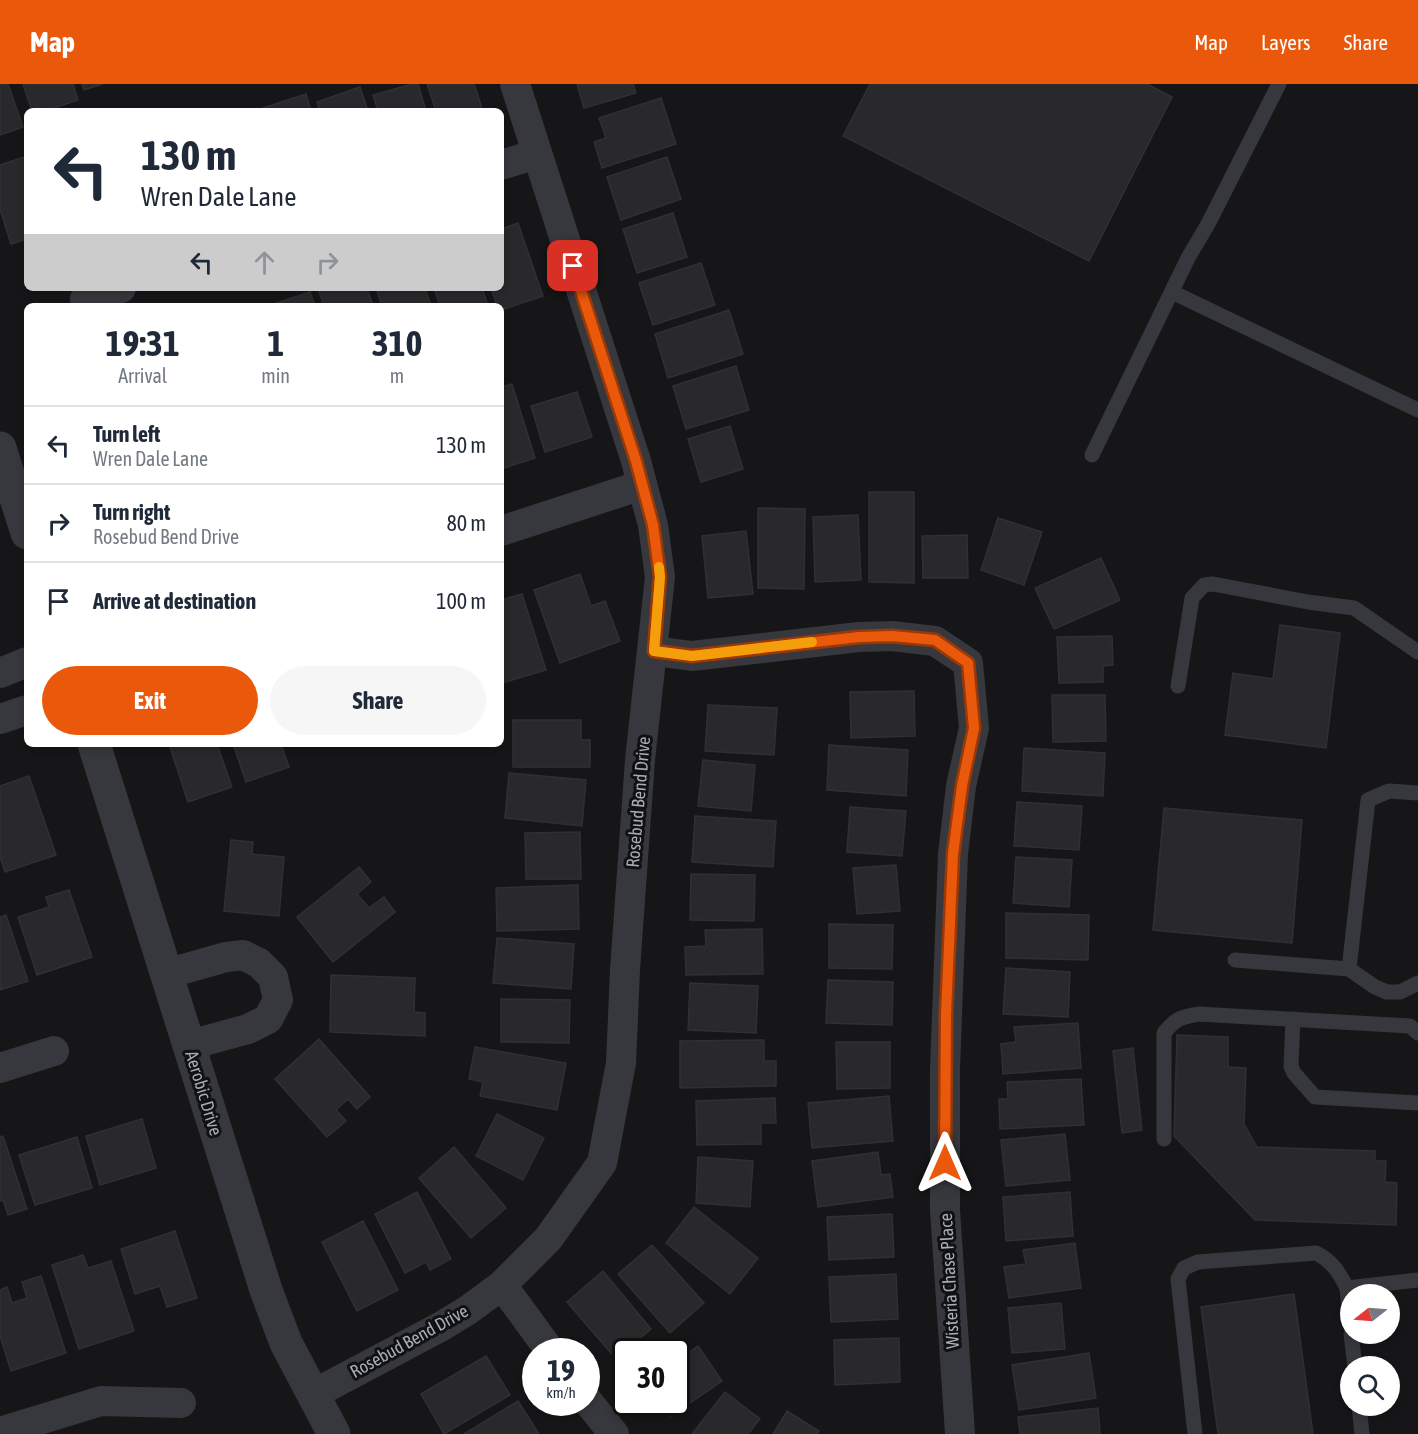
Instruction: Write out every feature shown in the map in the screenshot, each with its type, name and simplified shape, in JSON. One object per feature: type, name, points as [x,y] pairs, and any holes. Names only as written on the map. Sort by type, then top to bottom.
[{"type":"street","name":"Rosebud Bend Drive","points":[[312,1395],[442,1326],[502,1285],[548,1239],[602,1163],[621,1063],[640,760],[654,651],[660,577],[653,525],[642,485],[515,84]]},
{"type":"street","points":[[504,164],[537,154]]},
{"type":"street","points":[[86,299],[111,291]]},
{"type":"street","points":[[0,448],[24,524]]},
{"type":"street","points":[[504,530],[642,485]]},
{"type":"street","name":"Wisteria Chase Place","points":[[654,651],[692,656],[859,637],[892,636],[935,640],[968,663],[974,728],[962,786],[953,854],[945,1069],[945,1222],[960,1434]]},
{"type":"street","points":[[0,673],[24,663]]},
{"type":"street","points":[[0,719],[24,711]]},
{"type":"street","name":"Aerobic Drive","points":[[95,747],[266,1290],[286,1343],[334,1434]]},
{"type":"street","points":[[166,974],[226,957],[243,955],[259,963],[273,978],[278,1000],[268,1019],[248,1029],[189,1045]]},
{"type":"street","points":[[0,1068],[54,1051]]},
{"type":"street","points":[[502,1285],[541,1338]]},
{"type":"street","points":[[0,1432],[101,1401],[182,1403]]},
{"type":"street","points":[[600,1416],[614,1434]]},
{"type":"lane","points":[[1092,455],[1172,292],[1279,84]]},
{"type":"lane","points":[[1172,292],[1418,410]]},
{"type":"lane","points":[[1178,686],[1192,598],[1204,585],[1213,584],[1308,602],[1354,608],[1418,652]]},
{"type":"lane","points":[[1349,969],[1368,800],[1389,790],[1418,793]]},
{"type":"lane","points":[[1235,960],[1349,969],[1375,987],[1387,992],[1400,992],[1418,983]]},
{"type":"lane","points":[[1164,1139],[1164,1033],[1173,1021],[1184,1016],[1199,1014],[1410,1026],[1418,1033]]},
{"type":"lane","points":[[1293,1019],[1292,1066],[1294,1073],[1315,1097],[1418,1103]]},
{"type":"lane","points":[[1195,1434],[1178,1279],[1184,1268],[1198,1262],[1316,1253],[1328,1259],[1345,1284]]},
{"type":"lane","points":[[1382,1284],[1418,1280]]},
{"type":"lane","points":[[1360,1416],[1362,1434]]},
{"type":"building","points":[[0,84],[8,84],[23,127],[0,135]]},
{"type":"building","points":[[23,84],[73,84],[78,100],[54,108],[31,108]]},
{"type":"building","points":[[82,84],[103,84],[84,90]]},
{"type":"building","points":[[418,84],[425,108],[377,108],[373,95]]},
{"type":"building","points":[[427,84],[474,84],[482,108],[435,108]]},
{"type":"building","points":[[577,84],[633,84],[636,93],[584,108]]},
{"type":"building","points":[[870,84],[1147,84],[1172,97],[1089,261],[843,136]]},
{"type":"building","points":[[360,87],[367,108],[319,108],[317,102]]},
{"type":"building","points":[[306,94],[310,108],[263,108]]},
{"type":"building","points":[[661,98],[676,144],[602,168],[594,142],[606,138],[599,118]]},
{"type":"building","points":[[24,157],[24,240],[11,244],[0,209],[0,165]]},
{"type":"building","points":[[667,157],[681,199],[621,220],[607,177]]},
{"type":"building","points":[[673,213],[687,257],[637,273],[623,229]]},
{"type":"building","points":[[518,223],[543,296],[504,309],[504,303],[496,303],[492,291],[504,291],[504,228]]},
{"type":"building","points":[[701,263],[715,305],[653,325],[639,283]]},
{"type":"building","points":[[319,291],[368,291],[372,303],[323,303]]},
{"type":"building","points":[[377,291],[426,291],[430,303],[381,303]]},
{"type":"building","points":[[435,291],[483,291],[487,303],[439,303]]},
{"type":"building","points":[[310,292],[314,303],[277,303]]},
{"type":"building","points":[[729,310],[743,354],[668,378],[655,334]]},
{"type":"building","points":[[736,366],[749,410],[686,429],[673,386]]},
{"type":"building","points":[[512,384],[535,458],[504,468],[504,386]]},
{"type":"building","points":[[577,392],[592,437],[545,452],[531,406]]},
{"type":"building","points":[[730,426],[743,469],[701,482],[688,439]]},
{"type":"building","points":[[869,492],[914,492],[914,583],[869,582]]},
{"type":"building","points":[[758,508],[805,509],[804,589],[758,588]]},
{"type":"building","points":[[858,515],[861,580],[815,582],[813,517]]},
{"type":"building","points":[[998,518],[1042,532],[1024,585],[981,570]]},
{"type":"building","points":[[746,531],[753,594],[708,598],[702,536]]},
{"type":"building","points":[[967,535],[968,578],[923,578],[922,536]]},
{"type":"building","points":[[1101,558],[1120,600],[1054,629],[1035,588]]},
{"type":"building","points":[[580,574],[591,606],[605,601],[620,641],[560,663],[534,590]]},
{"type":"building","points":[[522,594],[546,670],[504,682],[504,599]]},
{"type":"building","points":[[1280,625],[1340,633],[1326,748],[1225,735],[1233,673],[1273,679]]},
{"type":"building","points":[[1112,636],[1113,665],[1103,666],[1103,682],[1059,683],[1057,637]]},
{"type":"building","points":[[914,691],[915,736],[851,738],[850,692]]},
{"type":"building","points":[[1052,695],[1105,695],[1106,741],[1053,742]]},
{"type":"building","points":[[708,705],[777,708],[774,755],[705,751]]},
{"type":"building","points":[[513,720],[581,720],[581,740],[590,740],[590,767],[513,767]]},
{"type":"building","points":[[829,745],[908,750],[906,796],[827,790]]},
{"type":"building","points":[[170,747],[218,747],[232,787],[188,802]]},
{"type":"building","points":[[234,747],[282,747],[289,767],[246,782]]},
{"type":"building","points":[[1024,748],[1105,753],[1103,796],[1022,791]]},
{"type":"building","points":[[703,760],[755,765],[751,811],[698,806]]},
{"type":"building","points":[[509,773],[586,780],[582,826],[505,818]]},
{"type":"building","points":[[29,776],[56,855],[5,872],[0,857],[0,786]]},
{"type":"building","points":[[1017,802],[1082,806],[1079,850],[1014,846]]},
{"type":"building","points":[[850,807],[906,811],[902,856],[847,852]]},
{"type":"building","points":[[1164,808],[1302,820],[1292,943],[1153,930]]},
{"type":"building","points":[[695,816],[776,821],[773,867],[692,862]]},
{"type":"building","points":[[580,832],[581,879],[526,879],[525,833]]},
{"type":"building","points":[[231,840],[253,842],[252,854],[284,857],[279,916],[224,911]]},
{"type":"building","points":[[1016,857],[1072,860],[1069,907],[1013,903]]},
{"type":"building","points":[[896,865],[900,911],[857,914],[853,868]]},
{"type":"building","points":[[359,867],[371,882],[357,894],[369,908],[384,897],[395,912],[333,962],[297,917]]},
{"type":"building","points":[[691,874],[755,875],[754,921],[690,920]]},
{"type":"building","points":[[578,885],[579,929],[497,931],[496,888]]},
{"type":"building","points":[[69,890],[92,957],[37,975],[18,917],[49,907],[46,897]]},
{"type":"building","points":[[1006,913],[1089,915],[1088,960],[1006,958]]},
{"type":"building","points":[[6,915],[28,981],[0,990],[0,917]]},
{"type":"building","points":[[829,924],[893,925],[892,969],[829,968]]},
{"type":"building","points":[[762,929],[763,974],[686,975],[685,947],[706,946],[705,930]]},
{"type":"building","points":[[497,938],[574,944],[571,989],[493,983]]},
{"type":"building","points":[[1006,968],[1070,972],[1068,1017],[1003,1014]]},
{"type":"building","points":[[331,975],[415,978],[414,1012],[425,1013],[425,1036],[330,1032]]},
{"type":"building","points":[[828,980],[893,982],[892,1025],[826,1023]]},
{"type":"building","points":[[690,983],[758,986],[756,1033],[688,1030]]},
{"type":"building","points":[[501,999],[570,1000],[569,1043],[501,1042]]},
{"type":"building","points":[[1078,1023],[1081,1068],[1003,1074],[1001,1044],[1016,1042],[1014,1027]]},
{"type":"building","points":[[1177,1035],[1228,1037],[1228,1067],[1246,1068],[1244,1124],[1257,1147],[1375,1151],[1375,1161],[1386,1161],[1385,1182],[1397,1183],[1396,1225],[1255,1220],[1174,1136]]},
{"type":"building","points":[[319,1039],[370,1097],[357,1109],[348,1099],[336,1110],[346,1121],[327,1137],[275,1079]]},
{"type":"building","points":[[764,1040],[764,1061],[776,1061],[776,1086],[680,1088],[680,1041]]},
{"type":"building","points":[[836,1042],[890,1042],[890,1088],[837,1089]]},
{"type":"building","points":[[475,1047],[566,1063],[557,1110],[480,1096],[483,1082],[469,1079]]},
{"type":"building","points":[[1133,1048],[1142,1130],[1122,1133],[1113,1051]]},
{"type":"building","points":[[1081,1079],[1084,1125],[1000,1129],[999,1099],[1008,1099],[1007,1082]]},
{"type":"building","points":[[889,1096],[893,1141],[812,1148],[808,1103]]},
{"type":"building","points":[[775,1098],[776,1123],[761,1123],[761,1144],[697,1145],[696,1101]]},
{"type":"building","points":[[497,1114],[544,1138],[523,1180],[476,1156]]},
{"type":"building","points":[[142,1119],[156,1168],[100,1185],[86,1136]]},
{"type":"building","points":[[1065,1134],[1070,1180],[1006,1186],[1001,1140]]},
{"type":"building","points":[[3,1136],[27,1209],[8,1215],[3,1200],[0,1201],[0,1137]]},
{"type":"building","points":[[77,1137],[92,1188],[35,1205],[19,1155]]},
{"type":"building","points":[[454,1147],[506,1208],[471,1238],[419,1178]]},
{"type":"building","points":[[878,1152],[881,1175],[890,1174],[893,1197],[818,1207],[812,1161]]},
{"type":"building","points":[[698,1157],[753,1161],[750,1207],[696,1203]]},
{"type":"building","points":[[417,1192],[451,1259],[430,1270],[426,1262],[405,1273],[375,1214]]},
{"type":"building","points":[[1070,1192],[1073,1236],[1006,1241],[1003,1197]]},
{"type":"building","points":[[694,1207],[758,1258],[730,1294],[666,1243]]},
{"type":"building","points":[[892,1214],[894,1257],[829,1260],[827,1217]]},
{"type":"building","points":[[363,1221],[398,1290],[357,1311],[322,1242]]},
{"type":"building","points":[[175,1231],[197,1298],[167,1307],[160,1286],[135,1294],[121,1249]]},
{"type":"building","points":[[1075,1243],[1081,1288],[1009,1298],[1004,1267],[1026,1264],[1023,1250]]},
{"type":"building","points":[[652,1245],[704,1303],[670,1333],[618,1274]]},
{"type":"building","points":[[83,1255],[88,1268],[111,1261],[134,1331],[79,1349],[52,1265]]},
{"type":"building","points":[[603,1271],[651,1329],[640,1338],[612,1338],[612,1354],[567,1302]]},
{"type":"building","points":[[896,1274],[898,1319],[831,1322],[829,1277]]},
{"type":"building","points":[[41,1276],[66,1353],[11,1371],[0,1336],[0,1290],[7,1287],[12,1303],[27,1298],[22,1282]]},
{"type":"building","points":[[1294,1294],[1313,1434],[1218,1434],[1201,1307]]},
{"type":"building","points":[[1061,1303],[1065,1349],[1012,1353],[1008,1308]]},
{"type":"building","points":[[899,1338],[900,1382],[835,1385],[834,1340]]},
{"type":"building","points":[[698,1346],[722,1381],[690,1403],[690,1351]]},
{"type":"building","points":[[1089,1353],[1096,1398],[1019,1410],[1012,1365]]},
{"type":"building","points":[[486,1356],[510,1395],[444,1434],[421,1394]]},
{"type":"building","points":[[725,1392],[760,1419],[748,1434],[692,1434]]},
{"type":"building","points":[[518,1401],[522,1407],[522,1416],[528,1416],[539,1434],[464,1434]]},
{"type":"building","points":[[1098,1408],[1100,1434],[1020,1434],[1018,1417]]},
{"type":"building","points":[[787,1411],[819,1431],[817,1434],[773,1434]]},
{"type":"slow traffic","points":[[659,567],[654,651],[692,656],[812,642]]},
{"type":"route","points":[[573,266],[636,461],[653,525],[660,577],[654,651],[692,656],[859,637],[892,636],[935,640],[968,663],[974,728],[962,786],[953,854],[946,1014],[945,1163]]}]
